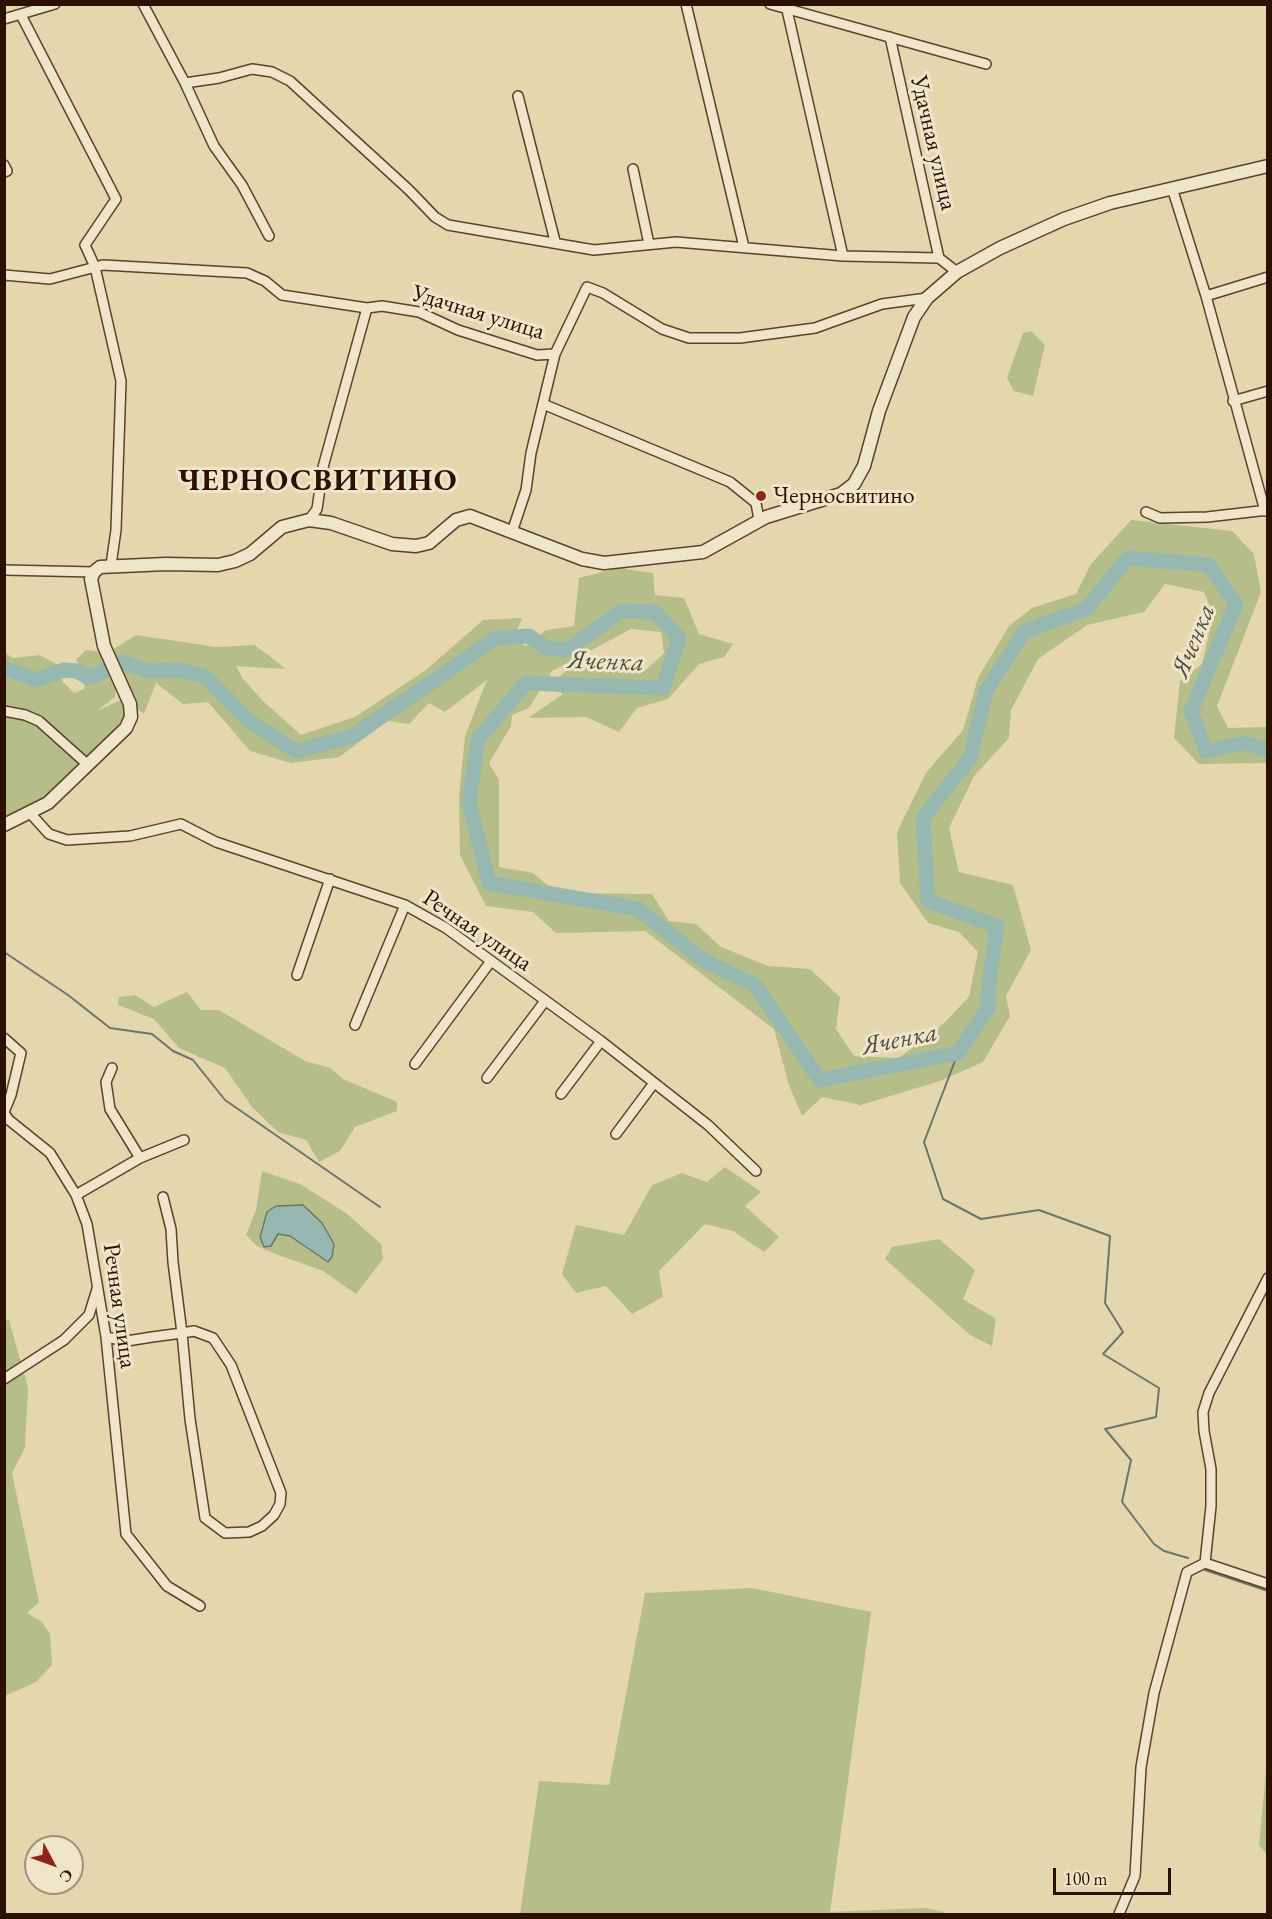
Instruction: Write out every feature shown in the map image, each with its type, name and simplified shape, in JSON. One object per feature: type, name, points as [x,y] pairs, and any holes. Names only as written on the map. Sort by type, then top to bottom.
[{"type":"street","points":[[4,19],[55,4]]},
{"type":"street","points":[[143,4],[185,83],[214,146],[243,186],[269,236]]},
{"type":"street","points":[[686,4],[744,247]]},
{"type":"street","name":"Удачная улица","points":[[770,4],[986,64]]},
{"type":"street","points":[[787,10],[843,256]]},
{"type":"street","points":[[21,15],[116,199],[85,245],[95,267],[121,381],[116,530],[111,565]]},
{"type":"street","name":"Удачная улица","points":[[890,37],[939,258]]},
{"type":"street","points":[[185,83],[219,78],[252,69],[272,72],[290,81],[409,190],[435,217],[448,225],[536,241],[555,241],[594,250],[676,242],[843,256],[939,258],[957,272]]},
{"type":"street","points":[[518,96],[555,241]]},
{"type":"street","points":[[4,825],[48,803],[126,728],[132,711],[124,687],[104,646],[91,579],[100,567],[111,565],[218,565],[250,554],[282,527],[309,520],[331,523],[392,544],[409,546],[429,543],[456,520],[470,516],[582,560],[604,563],[703,552],[759,520],[841,494],[854,484],[864,466],[901,349],[914,317],[927,298],[957,272],[1000,248],[1071,216],[1110,202],[1268,166]]},
{"type":"street","points":[[633,169],[648,244]]},
{"type":"street","points":[[1146,512],[1161,518],[1207,517],[1266,511],[1233,401],[1206,296],[1172,188]]},
{"type":"street","name":"Удачная улица","points":[[4,275],[50,279],[103,265],[247,273],[265,281],[282,295],[367,308],[382,306],[419,312],[458,330],[537,355],[555,354],[587,287],[603,293],[662,329],[689,338],[740,338],[815,328],[882,304],[927,298]]},
{"type":"street","points":[[1206,296],[1268,277]]},
{"type":"street","points":[[309,520],[317,509],[323,467],[367,308]]},
{"type":"street","points":[[512,532],[526,490],[555,354]]},
{"type":"street","points":[[1233,401],[1268,392]]},
{"type":"street","points":[[543,404],[730,482],[756,503],[759,520]]},
{"type":"street","points":[[4,570],[94,572]]},
{"type":"street","points":[[4,711],[25,715],[39,722],[87,764]]},
{"type":"street","name":"Речная улица","points":[[30,813],[49,834],[67,840],[130,836],[181,824],[216,842],[405,905],[446,928],[600,1041],[708,1125],[756,1171]]},
{"type":"street","points":[[297,975],[330,879]]},
{"type":"street","points":[[355,1025],[405,905]]},
{"type":"street","points":[[415,1064],[491,962]]},
{"type":"street","points":[[487,1078],[544,1001]]},
{"type":"street","name":"Речная улица","points":[[4,1038],[21,1053],[11,1095],[4,1112],[9,1120],[50,1153],[76,1195],[87,1224],[106,1337],[126,1534],[167,1586],[200,1606]]},
{"type":"street","points":[[561,1094],[600,1041]]},
{"type":"street","points":[[112,1068],[105,1082],[110,1109],[140,1158]]},
{"type":"street","points":[[616,1134],[654,1083]]},
{"type":"street","points":[[76,1195],[140,1158],[184,1140]]},
{"type":"street","points":[[106,1337],[127,1341],[182,1333],[194,1331],[213,1338],[231,1365],[281,1493],[280,1504],[274,1515],[262,1526],[249,1532],[225,1533],[205,1518],[190,1419],[182,1333],[171,1229],[163,1197]]},
{"type":"street","points":[[1205,1563],[1211,1506],[1211,1469],[1203,1412],[1209,1393],[1268,1278]]},
{"type":"street","points":[[4,1378],[64,1340],[89,1315],[98,1284]]},
{"type":"street","points":[[1119,1914],[1135,1876],[1141,1767],[1154,1694],[1187,1572],[1205,1563],[1268,1584]]},
{"type":"green space","points":[[1031,331],[1045,345],[1033,396],[1014,391],[1007,378],[1023,333]]},
{"type":"green space","points":[[1131,520],[1232,531],[1254,554],[1261,592],[1217,706],[1228,728],[1267,727],[1267,763],[1199,764],[1174,738],[1180,681],[1202,664],[1213,615],[1204,592],[1165,584],[1144,612],[1087,625],[1038,659],[1011,710],[1009,738],[974,776],[949,828],[959,872],[1013,885],[1031,950],[1006,996],[1010,1016],[983,1062],[940,1081],[861,1105],[822,1097],[802,1116],[789,1085],[774,1029],[645,931],[556,933],[533,912],[486,906],[460,855],[459,797],[465,736],[487,680],[445,712],[429,703],[409,724],[388,721],[339,757],[291,763],[250,751],[208,702],[183,704],[156,683],[144,714],[137,709],[112,650],[136,635],[216,647],[255,645],[286,669],[236,666],[243,679],[264,702],[301,735],[355,717],[426,670],[483,620],[522,618],[513,639],[526,646],[546,630],[574,626],[579,578],[618,568],[653,573],[655,595],[684,598],[699,634],[733,644],[724,657],[699,664],[668,699],[637,708],[619,732],[586,717],[528,718],[563,694],[549,687],[569,668],[646,670],[664,653],[661,632],[631,629],[552,671],[529,708],[512,715],[511,726],[489,763],[499,780],[499,867],[533,873],[557,893],[652,894],[669,921],[696,924],[721,947],[768,966],[810,969],[840,997],[836,1029],[854,1056],[899,1058],[942,1025],[969,997],[978,952],[959,932],[928,923],[900,883],[897,832],[926,773],[963,730],[978,678],[1009,626],[1032,608],[1076,594],[1091,564]]},
{"type":"green space","points":[[86,650],[101,652],[116,689],[115,697],[97,711],[125,698],[126,720],[43,798],[5,819],[5,673],[23,679],[35,675],[5,662],[4,652],[13,658],[40,655],[57,664],[63,682],[74,693],[84,689],[85,675],[76,660]]},
{"type":"green space","points":[[187,992],[201,1010],[219,1010],[305,1061],[330,1068],[343,1079],[397,1102],[397,1111],[355,1127],[340,1151],[319,1162],[306,1140],[278,1132],[252,1107],[225,1068],[179,1048],[154,1019],[118,1005],[119,997],[135,995],[154,1007]]},
{"type":"green space","points":[[725,1167],[761,1192],[745,1206],[779,1237],[764,1252],[733,1231],[705,1224],[659,1271],[663,1297],[632,1314],[606,1286],[576,1293],[562,1274],[576,1225],[624,1235],[652,1185],[682,1173],[707,1182]]},
{"type":"green space","points":[[262,1171],[300,1184],[346,1213],[381,1244],[383,1259],[356,1294],[323,1271],[257,1246],[246,1235],[256,1210]],"holes":[[[322,1223],[334,1243],[332,1257],[327,1262],[290,1236],[278,1234],[264,1246],[260,1237],[262,1224]]]},
{"type":"green space","points":[[939,1239],[975,1270],[963,1299],[996,1319],[992,1346],[970,1335],[885,1259],[892,1247]]},
{"type":"green space","points":[[9,1320],[28,1388],[25,1448],[12,1473],[39,1602],[27,1613],[42,1622],[50,1634],[52,1665],[36,1682],[5,1696],[4,1321]]},
{"type":"green space","points":[[752,1588],[871,1612],[830,1912],[926,1908],[944,1912],[944,1914],[520,1914],[539,1781],[609,1785],[645,1593]]},
{"type":"green space","points":[[1267,1761],[1268,1855],[1259,1845]]},
{"type":"water","points":[[303,1205],[322,1223],[334,1244],[332,1257],[328,1262],[290,1236],[278,1234],[271,1246],[264,1247],[260,1237],[267,1212],[276,1206]]},
{"type":"waterway","name":"Яченка","points":[[4,668],[37,680],[64,670],[77,671],[87,677],[122,662],[148,671],[180,670],[206,677],[249,721],[296,751],[353,736],[496,638],[529,636],[546,648],[567,650],[621,611],[655,612],[679,638],[663,688],[526,683],[478,739],[469,803],[489,883],[638,909],[703,960],[756,986],[820,1080],[958,1053],[988,1008],[988,990],[997,926],[928,901],[923,818],[970,758],[986,691],[1025,631],[1086,609],[1128,558],[1209,565],[1236,604],[1191,711],[1206,751],[1245,743],[1268,750]]},
{"type":"waterway","points":[[4,952],[68,995],[110,1028],[152,1034],[173,1051],[193,1060],[225,1100],[380,1207]]},
{"type":"waterway","name":"Яченка","points":[[958,1053],[924,1142],[943,1199],[981,1219],[1039,1210],[1110,1236],[1105,1303],[1123,1332],[1103,1354],[1159,1388],[1156,1417],[1105,1429],[1131,1460],[1122,1502],[1154,1544],[1164,1551],[1188,1558]]},
{"type":"waterway","points":[[1205,1570],[1268,1591]]},
{"type":"place","name":"Черносвитино","points":[[761,496]]},
{"type":"district","name":"ЧЕРНОСВИТИНО","points":[[318,482]]}]
